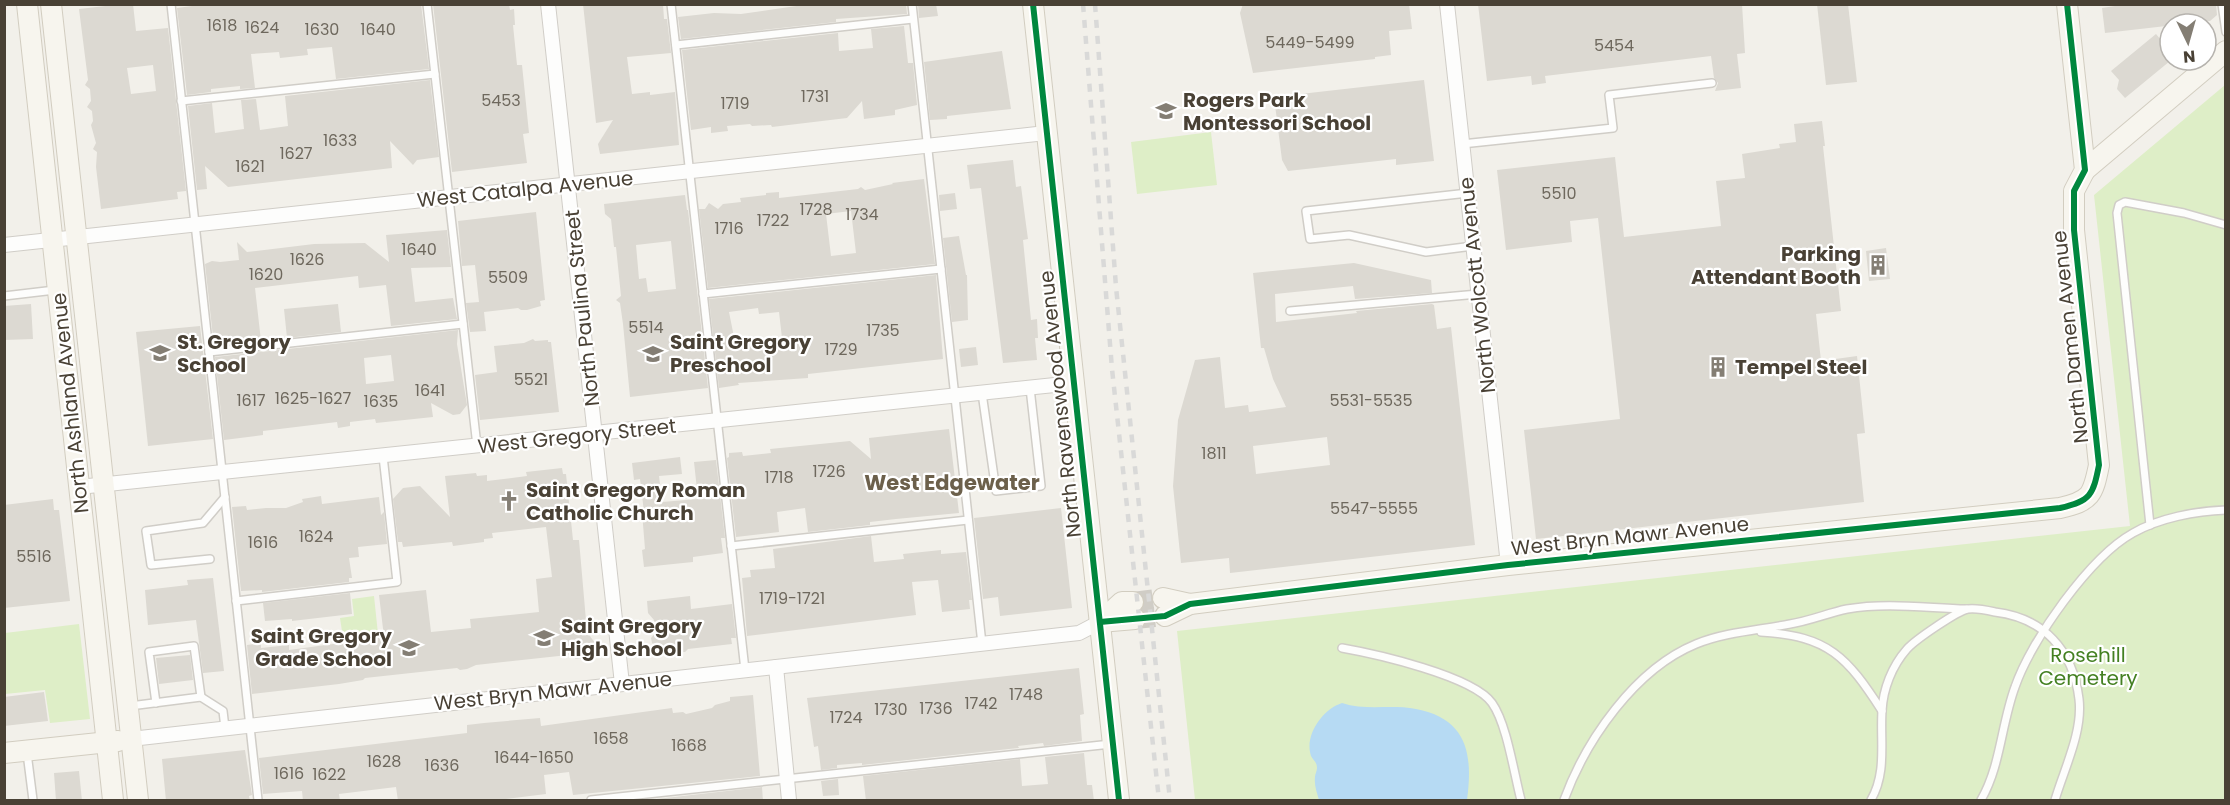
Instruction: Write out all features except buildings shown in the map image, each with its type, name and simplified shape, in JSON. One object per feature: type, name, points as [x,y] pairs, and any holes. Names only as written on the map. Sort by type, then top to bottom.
[{"type":"street","name":"North Ashland Avenue","points":[[27,4],[113,801]]},
{"type":"street","name":"North Ashland Avenue","points":[[51,4],[138,801]]},
{"type":"street","name":"North Paulina Street","points":[[548,4],[622,684]]},
{"type":"street","name":"North Ravenswood Avenue","points":[[1033,4],[1119,801]]},
{"type":"street","name":"North Wolcott Avenue","points":[[1448,4],[1508,565]]},
{"type":"street","name":"North Damen Avenue","points":[[2067,4],[2085,170],[2074,190],[2074,230],[2099,465],[2094,489]]},
{"type":"street","points":[[2085,170],[2226,51]]},
{"type":"street","name":"West Catalpa Avenue","points":[[4,245],[1046,133]]},
{"type":"street","name":"West Gregory Street","points":[[79,487],[1074,383]]},
{"type":"street","name":"West Bryn Mawr Avenue","points":[[1164,607],[1508,565],[2060,508],[2080,504],[2094,489]]},
{"type":"street","name":"West Bryn Mawr Avenue","points":[[4,753],[1079,633],[1100,622],[1122,602],[1134,610]]},
{"type":"street","points":[[776,667],[789,801]]},
{"type":"lane","points":[[171,4],[258,801]]},
{"type":"lane","points":[[427,4],[477,446]]},
{"type":"lane","points":[[671,4],[745,670]]},
{"type":"lane","points":[[912,4],[982,644]]},
{"type":"lane","points":[[2222,4],[2226,32]]},
{"type":"lane","points":[[676,45],[913,19]]},
{"type":"lane","points":[[181,101],[435,74]]},
{"type":"lane","points":[[1462,144],[1613,128],[1609,95],[1712,83]]},
{"type":"lane","points":[[1467,193],[1306,211],[1310,239],[1349,235],[1426,252],[1473,246]]},
{"type":"lane","points":[[2150,525],[2117,213],[2119,205],[2125,202],[2184,213],[2226,225]]},
{"type":"lane","points":[[704,294],[941,269]]},
{"type":"lane","points":[[4,296],[58,290]]},
{"type":"lane","points":[[1290,311],[1478,294]]},
{"type":"lane","points":[[209,351],[463,324]]},
{"type":"lane","points":[[982,393],[996,491],[1041,486],[1030,388]]},
{"type":"lane","points":[[236,601],[397,582],[383,456]]},
{"type":"lane","points":[[210,559],[152,565],[146,531],[203,523],[225,497]]},
{"type":"lane","points":[[1981,801],[1997,763],[2015,686],[2044,629],[2095,564],[2132,533],[2150,525],[2198,513],[2226,510]]},
{"type":"lane","points":[[731,546],[968,520]]},
{"type":"lane","points":[[1564,801],[1584,758],[1618,705],[1643,678],[1671,657],[1697,643],[1803,622],[1847,609],[1872,606],[2002,612],[2044,629],[2065,656],[2079,699],[2079,716],[2074,740],[2055,801]]},
{"type":"lane","points":[[1871,801],[1881,772],[1883,746],[1881,711],[1885,688],[1895,666],[1908,648],[1934,628],[1966,609]]},
{"type":"lane","points":[[1750,632],[1787,634],[1809,639],[1829,649],[1851,668],[1881,711]]},
{"type":"lane","points":[[156,703],[149,652],[194,646],[201,697]]},
{"type":"lane","points":[[1342,648],[1419,667],[1468,685],[1484,694],[1499,717],[1521,801]]},
{"type":"lane","points":[[128,706],[201,697],[223,711],[225,728]]},
{"type":"lane","points":[[591,801],[1113,744]]},
{"type":"lane","points":[[27,750],[33,801]]},
{"type":"green space","name":"Rosehill Cemetery","points":[[2225,85],[2225,800],[1195,800],[1177,631],[2130,526],[2094,195]]},
{"type":"green space","points":[[1211,132],[1217,185],[1137,194],[1131,142]]},
{"type":"green space","points":[[374,596],[378,634],[343,638],[340,618],[354,616],[352,599]]},
{"type":"green space","points":[[79,624],[90,719],[50,723],[45,690],[5,694],[5,633]]},
{"type":"water","points":[[1342,703],[1360,707],[1416,709],[1447,721],[1457,730],[1467,754],[1469,784],[1467,800],[1319,800],[1315,783],[1317,766],[1311,756],[1310,740],[1322,717]]},
{"type":"tunnel","points":[[1133,602],[1163,598]]},
{"type":"tunnel","points":[[1135,619],[1165,616]]},
{"type":"railway","points":[[1083,4],[1112,369],[1159,800]]},
{"type":"railway","points":[[1095,4],[1116,287],[1170,800]]},
{"type":"cycle path","points":[[1033,4],[1119,800]]},
{"type":"cycle path","points":[[1100,622],[1165,616],[1190,604],[1508,565],[2060,508],[2078,503],[2092,490],[2099,465],[2074,230],[2074,191],[2085,170],[2067,4]]},
{"type":"place","name":"Rogers Park Montessori School","points":[[1166,111]]},
{"type":"place","name":"Parking Attendant Booth","points":[[1878,265]]},
{"type":"place","name":"St. Gregory School","points":[[160,353]]},
{"type":"place","name":"Saint Gregory Preschool","points":[[653,354]]},
{"type":"place","name":"Tempel Steel","points":[[1718,367]]},
{"type":"place","name":"Saint Gregory Roman Catholic Church","points":[[509,501]]},
{"type":"place","name":"Saint Gregory High School","points":[[544,638]]},
{"type":"place","name":"Saint Gregory Grade School","points":[[409,648]]},
{"type":"district","name":"West Edgewater","points":[[952,483]]}]
